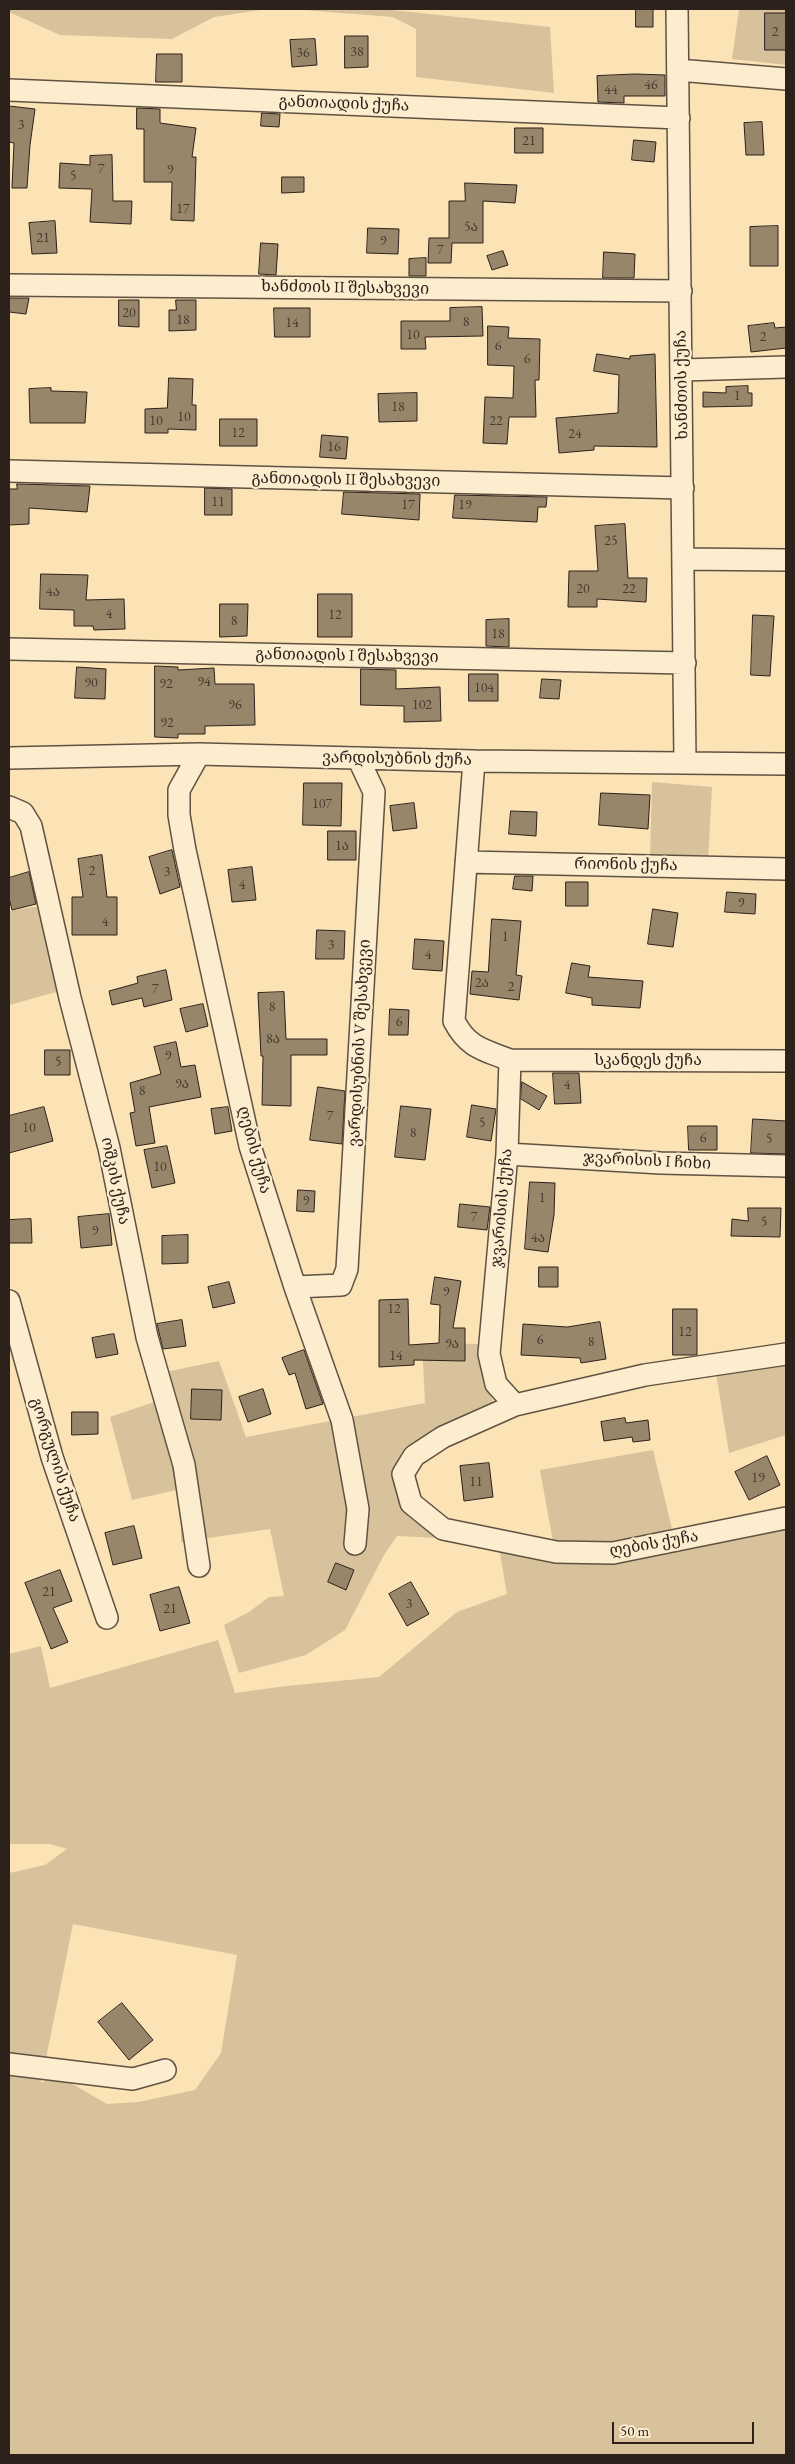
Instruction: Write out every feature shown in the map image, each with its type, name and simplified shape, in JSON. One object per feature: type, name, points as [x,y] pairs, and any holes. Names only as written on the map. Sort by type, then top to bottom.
[{"type":"street","name":"ხანძთის ქუჩა","points":[[677,9],[685,762]]},
{"type":"street","points":[[678,70],[786,79]]},
{"type":"street","name":"განთიადის ქუჩა","points":[[9,90],[679,118]]},
{"type":"street","name":"ხანძთის II შესახვევი","points":[[9,285],[681,290]]},
{"type":"street","points":[[682,370],[786,367]]},
{"type":"street","name":"განთიადის II შესახვევი","points":[[9,472],[683,488]]},
{"type":"street","points":[[684,559],[786,560]]},
{"type":"street","name":"განთიადის I შესახვევი","points":[[9,649],[685,664]]},
{"type":"street","name":"ვარდისუბნის ქუჩა","points":[[9,758],[199,754],[474,761],[786,764]]},
{"type":"street","name":"ღების ქუჩა","points":[[199,754],[179,790],[179,815],[185,850],[250,1146],[295,1286],[342,1420],[358,1509],[355,1544]]},
{"type":"street","name":"ვარდისუბნის V შესახვევი","points":[[295,1286],[341,1285],[347,1269],[374,792],[358,758]]},
{"type":"street","points":[[474,761],[454,1021],[461,1035],[474,1046],[510,1060]]},
{"type":"street","name":"ოშკის ქუჩა","points":[[9,807],[23,813],[31,826],[70,998],[109,1148],[147,1336],[184,1465],[199,1566]]},
{"type":"street","name":"რიონის ქუჩა","points":[[466,862],[786,869]]},
{"type":"street","name":"სკანდეს ქუჩა","points":[[510,1060],[786,1061]]},
{"type":"street","name":"ჯვარისის ქუჩა","points":[[510,1060],[507,1154],[489,1354],[496,1384],[515,1405]]},
{"type":"street","name":"ჯვარისის I ჩიხი","points":[[507,1154],[661,1163],[786,1166]]},
{"type":"street","name":"გორგულის ქუჩა","points":[[9,1301],[52,1457],[107,1618]]},
{"type":"street","points":[[515,1405],[645,1375],[786,1354]]},
{"type":"street","name":"ღების ქუჩა","points":[[515,1405],[443,1436],[414,1456],[404,1474],[411,1503],[443,1529],[556,1552],[613,1553],[786,1518]]},
{"type":"street","points":[[9,2064],[133,2079],[165,2070]]},
{"type":"shaded area","points":[[9,9],[267,9],[214,17],[172,39],[60,35],[9,12]]},
{"type":"shaded area","points":[[290,9],[383,9],[550,27],[554,93],[416,77],[416,29],[393,17]]},
{"type":"shaded area","points":[[739,9],[786,9],[786,65],[732,59]]},
{"type":"shaded area","points":[[652,782],[712,787],[708,862],[650,857]]},
{"type":"shaded area","points":[[39,906],[60,991],[9,1005],[9,911]]},
{"type":"shaded area","points":[[786,1342],[786,1435],[729,1453],[713,1355]]},
{"type":"shaded area","points":[[422,1343],[481,1344],[484,1380],[495,1406],[405,1447],[394,1468],[400,1499],[437,1538],[397,1536],[384,1555],[345,1630],[306,1655],[239,1673],[224,1625],[249,1612],[269,1597],[284,1596],[270,1529],[181,1542],[181,1489],[132,1500],[110,1417],[172,1396],[165,1372],[219,1361],[246,1437],[425,1403]]},
{"type":"shaded area","points":[[653,1450],[673,1533],[609,1546],[553,1542],[540,1470]]},
{"type":"shaded area","points":[[786,1525],[786,2455],[9,2455],[9,1873],[45,1865],[67,1849],[50,1844],[9,1844],[9,1654],[41,1646],[50,1688],[218,1640],[235,1693],[379,1677],[457,1612],[507,1594],[499,1548],[550,1556]],"holes":[[[73,1924],[237,1955],[221,2053],[195,2090],[138,2102],[107,2104],[57,2075],[41,2083]]]},
{"type":"building","points":[[636,9],[653,9],[653,27],[636,27]]},
{"type":"building","points":[[765,13],[786,13],[786,50],[765,50]]},
{"type":"building","points":[[345,36],[368,36],[368,67],[345,68]]},
{"type":"building","points":[[315,39],[317,65],[292,67],[290,40]]},
{"type":"building","points":[[157,54],[182,54],[182,82],[156,82]]},
{"type":"building","points":[[665,75],[665,96],[624,96],[624,103],[598,102],[597,76]]},
{"type":"building","points":[[9,106],[35,109],[27,188],[12,188],[14,143],[9,142]]},
{"type":"building","points":[[137,108],[160,109],[160,123],[196,128],[192,157],[196,157],[194,221],[171,220],[172,182],[144,182],[144,129],[137,129]]},
{"type":"building","points":[[262,113],[280,114],[279,127],[261,126]]},
{"type":"building","points":[[762,122],[764,155],[746,155],[744,123]]},
{"type":"building","points":[[515,128],[543,128],[543,153],[515,153]]},
{"type":"building","points":[[634,140],[656,142],[654,162],[632,160]]},
{"type":"building","points":[[112,155],[113,201],[132,201],[131,224],[90,222],[92,189],[59,188],[60,163],[90,165],[90,156]]},
{"type":"building","points":[[282,177],[304,177],[304,192],[282,193]]},
{"type":"building","points":[[465,183],[517,185],[515,203],[483,201],[483,243],[452,243],[451,263],[428,263],[429,238],[449,238],[449,201],[465,201]]},
{"type":"building","points":[[55,221],[57,253],[32,254],[29,223]]},
{"type":"building","points":[[778,226],[778,266],[750,266],[750,227]]},
{"type":"building","points":[[368,228],[399,229],[398,254],[367,253]]},
{"type":"building","points":[[261,243],[278,244],[276,275],[259,274]]},
{"type":"building","points":[[503,251],[508,265],[492,270],[487,256]]},
{"type":"building","points":[[604,252],[635,254],[634,278],[603,278]]},
{"type":"building","points":[[426,258],[426,276],[409,276],[409,259]]},
{"type":"building","points":[[9,298],[29,298],[26,314],[9,312]]},
{"type":"building","points":[[119,300],[139,300],[139,327],[119,326]]},
{"type":"building","points":[[176,300],[196,300],[196,330],[169,331],[169,310],[176,310]]},
{"type":"building","points":[[482,307],[483,336],[425,337],[426,349],[401,349],[401,321],[450,321],[450,308]]},
{"type":"building","points":[[274,308],[310,308],[310,337],[275,337]]},
{"type":"building","points":[[774,323],[775,328],[786,327],[786,348],[751,352],[748,326]]},
{"type":"building","points":[[488,326],[509,327],[508,338],[540,339],[539,380],[535,380],[536,417],[509,417],[507,444],[483,443],[485,397],[513,398],[514,366],[488,365]]},
{"type":"building","points":[[597,354],[630,359],[630,356],[655,354],[657,447],[594,446],[594,450],[559,453],[556,418],[618,413],[619,375],[594,371]]},
{"type":"building","points":[[169,378],[193,379],[192,405],[196,405],[196,430],[168,429],[168,433],[145,433],[145,409],[167,408]]},
{"type":"building","points":[[748,386],[748,393],[752,393],[752,406],[703,407],[703,392],[726,393],[726,387]]},
{"type":"building","points":[[51,388],[51,391],[87,392],[85,423],[30,423],[29,389]]},
{"type":"building","points":[[417,393],[417,421],[379,422],[378,394]]},
{"type":"building","points":[[220,419],[257,419],[257,446],[220,446]]},
{"type":"building","points":[[322,435],[348,437],[346,459],[320,457]]},
{"type":"building","points":[[17,484],[90,486],[87,512],[29,508],[29,524],[9,525],[9,489],[17,489]]},
{"type":"building","points":[[205,488],[232,489],[232,515],[205,515]]},
{"type":"building","points":[[344,492],[420,494],[419,520],[342,514]]},
{"type":"building","points":[[455,495],[547,497],[546,507],[538,507],[537,522],[453,518]]},
{"type":"building","points":[[625,524],[628,578],[647,578],[646,602],[597,599],[597,607],[568,607],[569,571],[598,571],[595,526]]},
{"type":"building","points":[[41,574],[88,575],[86,600],[124,599],[125,629],[94,630],[93,626],[74,626],[74,610],[40,609]]},
{"type":"building","points":[[318,594],[352,594],[352,637],[318,637]]},
{"type":"building","points":[[220,604],[248,604],[247,636],[220,637]]},
{"type":"building","points":[[753,615],[774,616],[770,676],[751,675]]},
{"type":"building","points":[[509,619],[509,647],[486,646],[486,620]]},
{"type":"building","points":[[155,666],[178,667],[178,670],[214,668],[215,684],[254,684],[255,725],[205,726],[205,734],[178,734],[178,738],[155,737]]},
{"type":"building","points":[[77,667],[106,669],[105,699],[75,698]]},
{"type":"building","points":[[361,669],[396,670],[396,689],[440,687],[441,721],[404,722],[404,706],[361,705]]},
{"type":"building","points":[[469,674],[498,674],[498,701],[469,701]]},
{"type":"building","points":[[542,679],[561,680],[559,699],[540,698]]},
{"type":"building","points":[[304,783],[342,783],[341,826],[303,825]]},
{"type":"building","points":[[601,793],[650,795],[648,829],[599,825]]},
{"type":"building","points":[[414,803],[417,828],[393,831],[390,806]]},
{"type":"building","points":[[511,811],[537,812],[536,836],[509,834]]},
{"type":"building","points":[[328,831],[356,831],[356,860],[328,860]]},
{"type":"building","points":[[172,850],[180,887],[160,894],[149,857]]},
{"type":"building","points":[[102,855],[107,897],[117,897],[117,935],[72,935],[72,897],[83,897],[78,859]]},
{"type":"building","points":[[252,867],[256,900],[232,902],[228,870]]},
{"type":"building","points":[[29,872],[36,904],[12,910],[9,898],[9,878]]},
{"type":"building","points":[[515,876],[533,876],[532,891],[513,889]]},
{"type":"building","points":[[566,882],[588,882],[588,906],[566,906]]},
{"type":"building","points":[[727,892],[756,894],[755,914],[725,912]]},
{"type":"building","points":[[653,909],[678,913],[673,947],[648,944]]},
{"type":"building","points":[[492,919],[521,921],[516,975],[522,976],[519,1000],[470,994],[472,971],[488,972]]},
{"type":"building","points":[[317,930],[345,931],[344,959],[316,959]]},
{"type":"building","points":[[415,939],[444,941],[442,971],[413,969]]},
{"type":"building","points":[[572,963],[590,966],[588,977],[643,981],[640,1008],[592,1005],[592,998],[566,993]]},
{"type":"building","points":[[166,970],[172,1000],[144,1007],[142,998],[112,1005],[109,991],[138,983],[137,977]]},
{"type":"building","points":[[284,992],[286,1039],[327,1039],[327,1055],[291,1055],[291,1106],[262,1105],[263,1056],[261,1056],[258,993]]},
{"type":"building","points":[[203,1004],[208,1026],[186,1032],[180,1009]]},
{"type":"building","points":[[390,1009],[409,1010],[408,1035],[389,1035]]},
{"type":"building","points":[[176,1042],[181,1067],[195,1065],[201,1097],[149,1107],[155,1143],[136,1146],[130,1113],[135,1112],[130,1083],[161,1074],[154,1047]]},
{"type":"building","points":[[45,1050],[70,1050],[70,1075],[45,1075]]},
{"type":"building","points":[[553,1073],[579,1073],[581,1103],[555,1104]]},
{"type":"building","points":[[522,1082],[547,1096],[539,1110],[521,1099]]},
{"type":"building","points":[[318,1087],[345,1091],[342,1144],[310,1140]]},
{"type":"building","points":[[472,1105],[496,1109],[491,1141],[467,1137]]},
{"type":"building","points":[[401,1106],[431,1109],[425,1160],[395,1157]]},
{"type":"building","points":[[44,1107],[53,1141],[9,1153],[9,1116]]},
{"type":"building","points":[[228,1107],[232,1131],[215,1134],[211,1109]]},
{"type":"building","points":[[753,1119],[786,1121],[786,1154],[751,1153]]},
{"type":"building","points":[[688,1126],[717,1126],[717,1150],[689,1150]]},
{"type":"building","points":[[167,1146],[175,1183],[152,1188],[144,1150]]},
{"type":"building","points":[[530,1182],[555,1183],[554,1215],[548,1252],[525,1249]]},
{"type":"building","points":[[298,1190],[315,1191],[314,1212],[297,1211]]},
{"type":"building","points":[[460,1204],[490,1207],[487,1230],[458,1227]]},
{"type":"building","points":[[748,1208],[781,1208],[780,1237],[731,1236],[732,1219],[748,1221]]},
{"type":"building","points":[[109,1214],[112,1245],[81,1248],[78,1217]]},
{"type":"building","points":[[31,1219],[32,1243],[9,1243],[9,1220]]},
{"type":"building","points":[[188,1235],[188,1263],[162,1264],[162,1236]]},
{"type":"building","points":[[539,1267],[558,1267],[558,1287],[539,1287]]},
{"type":"building","points":[[435,1277],[461,1281],[453,1328],[465,1328],[465,1361],[414,1360],[414,1365],[379,1367],[379,1300],[408,1299],[409,1345],[439,1343],[440,1305],[431,1304]]},
{"type":"building","points":[[229,1282],[235,1303],[213,1308],[208,1287]]},
{"type":"building","points":[[673,1309],[697,1309],[697,1355],[673,1355]]},
{"type":"building","points":[[182,1320],[186,1346],[163,1349],[157,1324]]},
{"type":"building","points":[[600,1322],[606,1359],[581,1363],[580,1358],[521,1355],[523,1324],[567,1327]]},
{"type":"building","points":[[114,1334],[118,1354],[96,1358],[92,1338]]},
{"type":"building","points":[[304,1350],[323,1404],[306,1409],[295,1373],[289,1375],[282,1358]]},
{"type":"building","points":[[192,1389],[222,1390],[221,1420],[191,1419]]},
{"type":"building","points":[[263,1389],[271,1414],[248,1422],[239,1397]]},
{"type":"building","points":[[72,1412],[98,1412],[98,1434],[72,1435]]},
{"type":"building","points":[[625,1418],[626,1423],[648,1420],[650,1440],[633,1442],[632,1437],[604,1441],[601,1422]]},
{"type":"building","points":[[767,1456],[780,1485],[749,1500],[735,1472]]},
{"type":"building","points":[[489,1463],[493,1497],[464,1501],[460,1466]]},
{"type":"building","points":[[134,1526],[142,1558],[113,1565],[105,1533]]},
{"type":"building","points":[[336,1563],[354,1570],[346,1590],[328,1582]]},
{"type":"building","points":[[60,1570],[72,1601],[53,1608],[68,1642],[51,1649],[25,1583]]},
{"type":"building","points":[[411,1582],[429,1614],[407,1626],[389,1594]]},
{"type":"building","points":[[179,1587],[190,1623],[160,1631],[150,1595]]},
{"type":"building","points":[[122,2003],[153,2040],[129,2060],[98,2022]]}]
